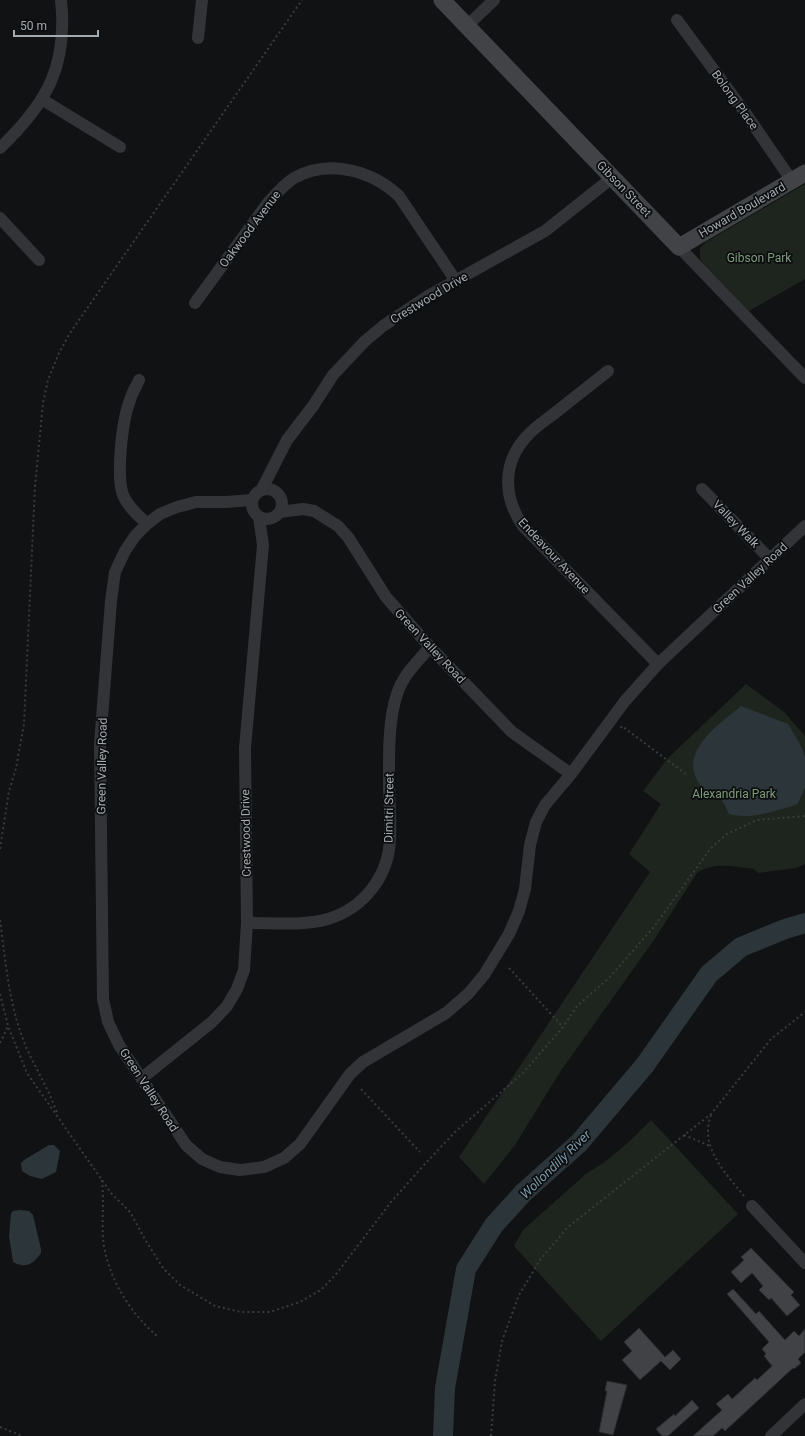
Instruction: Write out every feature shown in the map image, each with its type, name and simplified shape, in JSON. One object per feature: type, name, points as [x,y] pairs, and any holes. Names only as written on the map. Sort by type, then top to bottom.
[{"type":"street","points":[[2,143],[26,122],[42,100],[54,76],[61,50],[64,24],[61,0]]},
{"type":"street","points":[[198,38],[202,0]]},
{"type":"street","name":"Gibson Street","points":[[442,0],[805,378]]},
{"type":"street","points":[[467,26],[494,0]]},
{"type":"street","name":"Bolong Place","points":[[677,20],[744,111],[798,177]]},
{"type":"street","points":[[42,100],[120,147]]},
{"type":"street","name":"Oakwood Avenue","points":[[195,303],[267,204],[280,189],[294,178],[324,169],[342,168],[359,172],[375,178],[389,187],[402,201],[456,281]]},
{"type":"street","name":"Crestwood Drive","points":[[142,1078],[212,1022],[227,1006],[237,989],[244,970],[247,923],[245,748],[263,545],[262,489],[278,455],[333,375],[349,357],[382,326],[428,296],[545,231],[612,177]]},
{"type":"street","name":"Howard Boulevard","points":[[679,247],[798,177]]},
{"type":"street","points":[[0,218],[39,260]]},
{"type":"street","name":"Endeavour Avenue","points":[[608,371],[526,436],[515,453],[508,474],[508,494],[514,513],[523,526],[658,664]]},
{"type":"street","points":[[139,380],[130,400],[125,421],[119,478],[124,496],[132,509],[147,524]]},
{"type":"street","name":"Crestwood Drive","points":[[263,511],[282,503],[274,486],[278,455]]},
{"type":"street","name":"Green Valley Road","points":[[262,489],[271,489],[278,495],[303,509]]},
{"type":"street","name":"Valley Walk","points":[[702,489],[770,559]]},
{"type":"street","name":"Green Valley Road","points":[[571,774],[512,732],[430,647],[386,597],[343,531],[325,516],[314,511],[303,509],[263,511],[226,502],[196,502],[177,506],[160,514],[147,524],[125,551],[115,572],[111,601],[100,751],[103,999],[108,1022],[119,1045],[142,1078],[173,1128],[186,1145],[202,1159],[220,1167],[240,1170],[264,1167],[284,1158],[300,1144],[350,1074],[363,1062],[446,1013],[468,994],[484,975],[509,934],[519,911],[525,889],[530,845],[536,822],[545,805],[571,774],[625,700],[658,664],[805,526]]},
{"type":"street","name":"Dimitri Street","points":[[247,923],[305,922],[327,919],[345,913],[361,902],[373,888],[381,875],[388,858],[390,839],[389,782],[393,711],[404,678],[430,647]]},
{"type":"street","points":[[752,1206],[805,1263]]},
{"type":"street","points":[[771,1436],[805,1404]]},
{"type":"path","points":[[0,848],[9,791],[16,768],[24,724],[37,463],[43,403],[48,380],[59,353],[70,333],[302,0]]},
{"type":"path","points":[[619,730],[622,726],[687,775]]},
{"type":"path","points":[[0,994],[8,1026],[27,1072],[111,1193],[130,1212],[163,1268],[180,1285],[215,1306],[241,1312],[270,1312],[300,1302],[321,1290],[337,1272],[391,1202],[424,1165],[455,1132],[523,1073],[563,1026],[577,1006],[609,978],[653,928],[711,848],[727,834],[757,820],[805,816]]},
{"type":"path","points":[[0,920],[4,963],[17,1019],[27,1049],[52,1099],[57,1115]]},
{"type":"path","points":[[509,968],[563,1026]]},
{"type":"path","points":[[491,1436],[495,1381],[502,1341],[519,1295],[540,1260],[568,1227],[711,1114],[771,1039],[805,1012]]},
{"type":"path","points":[[0,1043],[8,1026]]},
{"type":"path","points":[[361,1089],[420,1152]]},
{"type":"path","points":[[711,1114],[707,1125],[710,1146],[718,1163],[752,1206]]},
{"type":"path","points":[[684,1135],[710,1146]]},
{"type":"path","points":[[102,1179],[103,1238],[110,1269],[130,1308],[144,1325],[157,1336]]},
{"type":"path","points":[[0,1427],[22,1436]]},
{"type":"green space","name":"Gibson Park","points":[[805,184],[805,279],[749,311],[702,262],[700,258],[700,248],[706,242]]},
{"type":"green space","name":"Alexandria Park","points":[[746,684],[784,712],[805,736],[805,864],[796,868],[758,873],[754,869],[718,866],[704,869],[697,873],[654,940],[560,1072],[515,1145],[484,1184],[459,1157],[650,872],[629,854],[661,804],[643,791],[668,758]]},
{"type":"green space","points":[[651,1120],[738,1214],[601,1341],[514,1246],[523,1230],[587,1173],[605,1162],[631,1140]]},
{"type":"shaded area","points":[[741,706],[788,724],[801,746],[805,757],[805,787],[798,803],[795,805],[771,812],[737,816],[729,814],[720,798],[705,789],[698,782],[694,770],[694,759],[698,748],[714,729]]},
{"type":"shaded area","points":[[49,1145],[54,1145],[60,1151],[56,1172],[42,1179],[30,1176],[22,1171],[21,1163],[24,1160]]},
{"type":"shaded area","points":[[13,1211],[29,1211],[33,1215],[41,1249],[41,1253],[32,1263],[25,1265],[13,1262],[9,1236],[11,1214]]},
{"type":"building","points":[[751,1248],[794,1292],[791,1295],[800,1305],[787,1316],[771,1298],[769,1300],[759,1290],[763,1286],[752,1273],[741,1283],[731,1272],[744,1260],[741,1257]]},
{"type":"building","points":[[733,1289],[756,1314],[759,1311],[785,1340],[794,1331],[799,1336],[805,1329],[805,1352],[798,1359],[801,1363],[794,1369],[793,1368],[725,1431],[722,1428],[713,1436],[693,1436],[722,1410],[716,1404],[728,1394],[732,1399],[755,1378],[757,1380],[772,1366],[764,1356],[766,1354],[762,1349],[769,1342],[727,1294]]},
{"type":"building","points":[[639,1328],[665,1357],[673,1350],[681,1359],[670,1370],[661,1361],[640,1380],[622,1360],[632,1351],[624,1342]]},
{"type":"building","points":[[607,1381],[627,1385],[613,1435],[599,1432],[607,1391],[605,1391]]},
{"type":"building","points":[[692,1400],[699,1408],[668,1436],[662,1436],[656,1429],[674,1414],[675,1416]]},
{"type":"waterway","name":"Wollondilly River","points":[[443,1436],[445,1388],[466,1269],[494,1225],[523,1193],[579,1143],[645,1065],[709,974],[741,947],[785,929],[805,923]]}]
